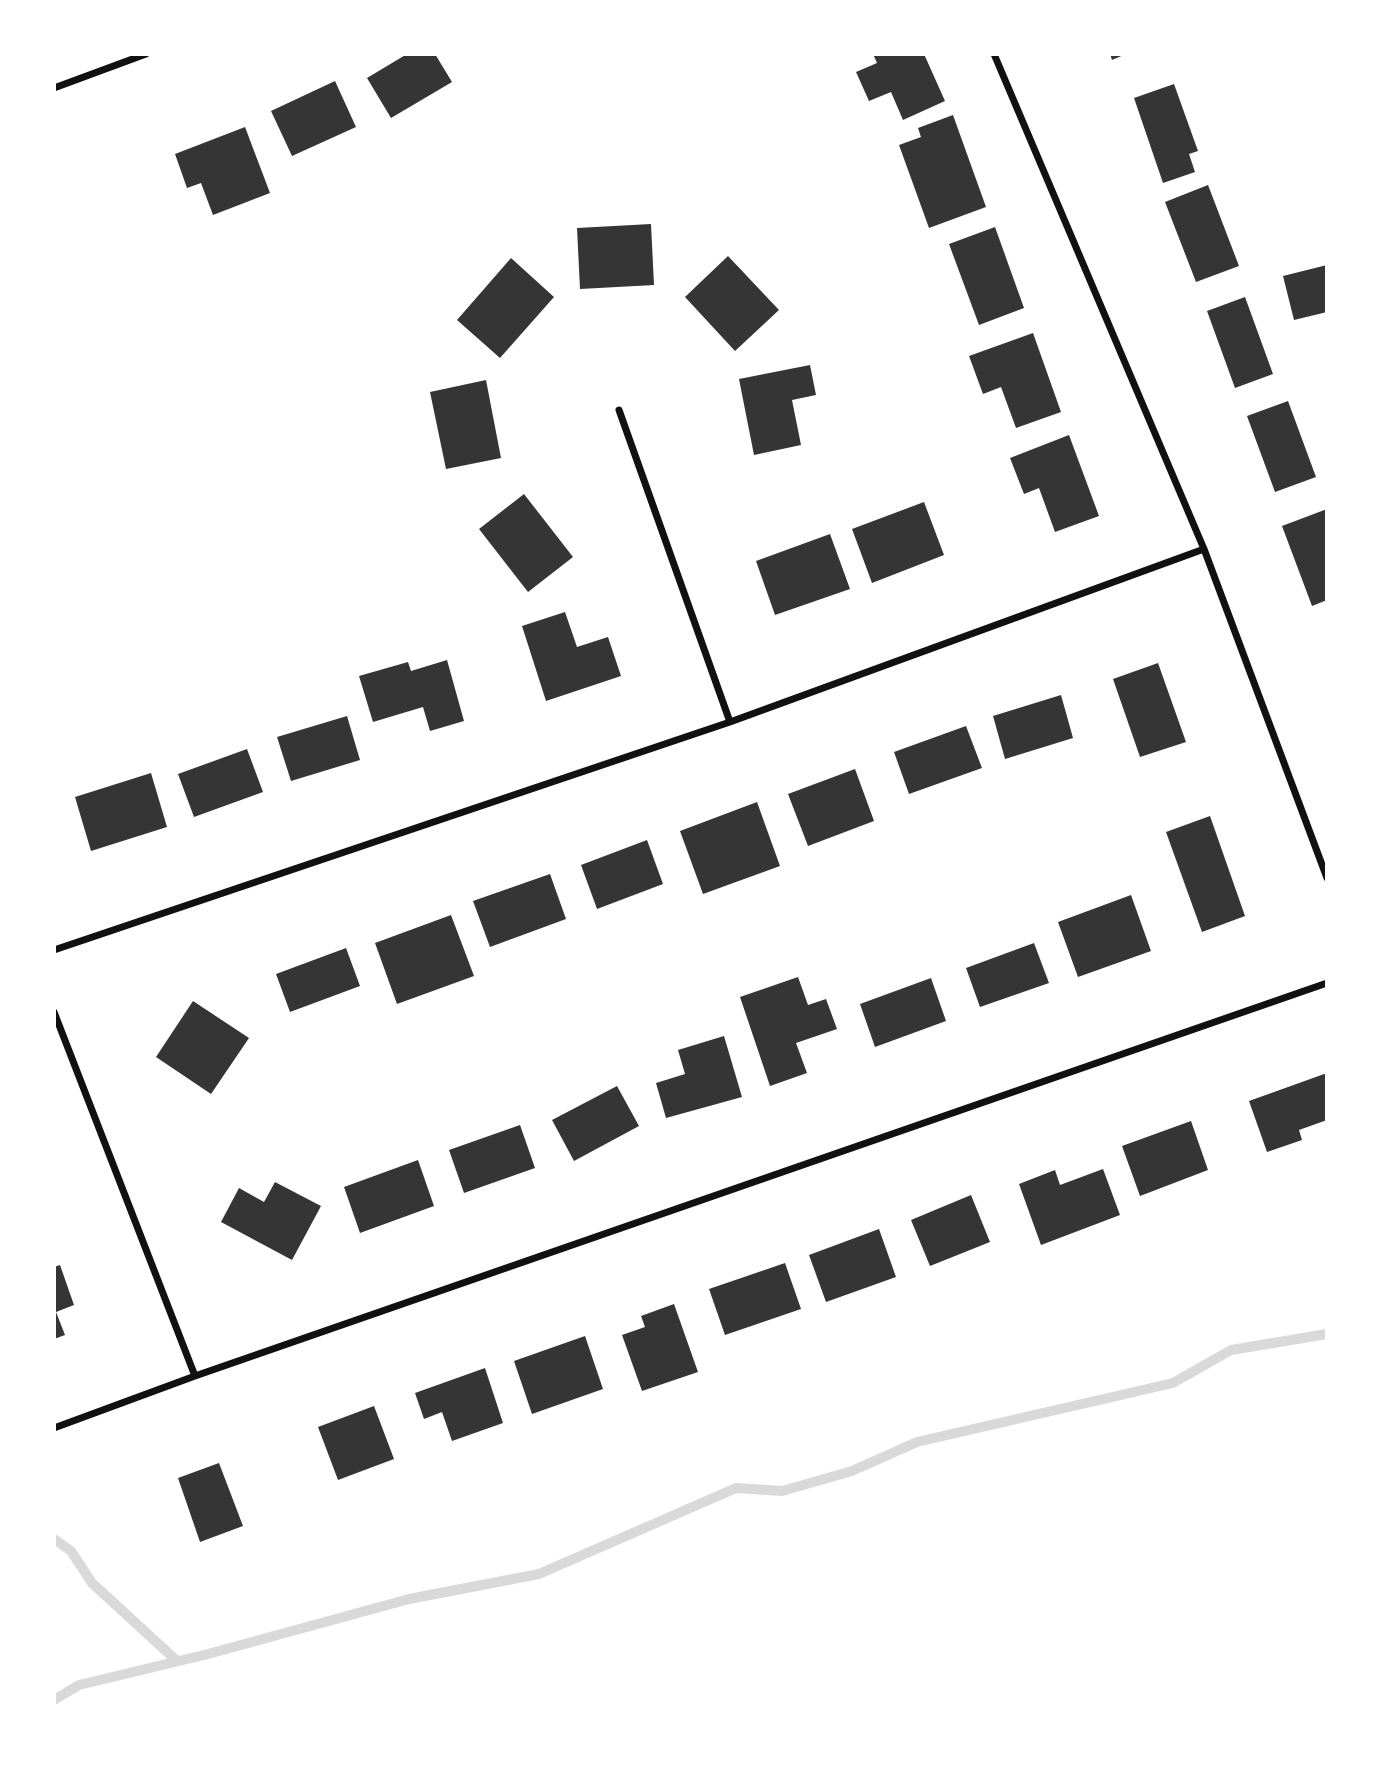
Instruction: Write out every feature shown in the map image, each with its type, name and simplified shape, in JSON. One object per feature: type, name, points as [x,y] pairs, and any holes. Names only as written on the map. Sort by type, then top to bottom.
[{"type":"street","points":[[54,88],[146,54]]},
{"type":"street","points":[[994,54],[1204,549],[1327,878]]},
{"type":"street","points":[[619,410],[730,722]]},
{"type":"street","points":[[54,950],[730,722],[1204,549]]},
{"type":"street","points":[[54,1428],[195,1376],[1327,983]]},
{"type":"street","points":[[54,1012],[195,1376]]},
{"type":"building","points":[[407,54],[435,54],[452,82],[391,118],[367,78]]},
{"type":"building","points":[[873,54],[924,54],[945,101],[903,120],[891,92],[869,101],[856,72],[877,63]]},
{"type":"building","points":[[1110,54],[1126,54],[1112,60]]},
{"type":"building","points":[[335,81],[356,127],[292,156],[271,111]]},
{"type":"building","points":[[1174,84],[1198,151],[1189,154],[1195,172],[1163,183],[1134,98]]},
{"type":"building","points":[[953,115],[986,207],[929,228],[899,145],[921,137],[918,128]]},
{"type":"building","points":[[245,127],[270,193],[213,215],[201,183],[187,188],[175,154]]},
{"type":"building","points":[[1208,185],[1239,266],[1196,282],[1165,202]]},
{"type":"building","points":[[651,224],[654,285],[580,289],[577,228]]},
{"type":"building","points":[[995,227],[1024,308],[979,325],[949,244]]},
{"type":"building","points":[[728,256],[779,310],[735,351],[685,297]]},
{"type":"building","points":[[511,258],[554,297],[500,358],[457,320]]},
{"type":"building","points":[[1327,265],[1327,312],[1294,320],[1283,276]]},
{"type":"building","points":[[1245,297],[1273,374],[1235,388],[1207,311]]},
{"type":"building","points":[[1033,333],[1061,412],[1016,428],[1001,387],[983,394],[969,356]]},
{"type":"building","points":[[810,365],[816,395],[792,400],[801,445],[754,455],[739,379]]},
{"type":"building","points":[[486,380],[501,458],[446,469],[430,392]]},
{"type":"building","points":[[1288,401],[1316,477],[1275,492],[1247,416]]},
{"type":"building","points":[[1069,435],[1099,516],[1055,532],[1039,488],[1024,494],[1010,458]]},
{"type":"building","points":[[524,494],[573,557],[528,592],[479,529]]},
{"type":"building","points":[[924,502],[944,555],[872,583],[852,529]]},
{"type":"building","points":[[1327,509],[1327,600],[1312,606],[1282,526]]},
{"type":"building","points":[[830,534],[850,589],[775,615],[756,561]]},
{"type":"building","points":[[565,612],[577,647],[608,637],[621,676],[546,701],[522,626]]},
{"type":"building","points":[[447,660],[464,721],[430,731],[423,707],[373,722],[359,676],[408,662],[411,671]]},
{"type":"building","points":[[1158,663],[1186,742],[1140,757],[1113,679]]},
{"type":"building","points":[[1061,695],[1073,738],[1005,759],[993,716]]},
{"type":"building","points":[[347,716],[360,760],[291,781],[277,737]]},
{"type":"building","points":[[966,726],[982,768],[909,794],[894,752]]},
{"type":"building","points":[[247,749],[263,792],[194,817],[178,774]]},
{"type":"building","points":[[855,769],[874,821],[808,846],[788,794]]},
{"type":"building","points":[[151,773],[167,827],[91,851],[75,797]]},
{"type":"building","points":[[757,802],[780,866],[703,894],[680,831]]},
{"type":"building","points":[[1210,816],[1245,916],[1202,932],[1166,832]]},
{"type":"building","points":[[647,840],[663,884],[597,909],[581,865]]},
{"type":"building","points":[[550,874],[566,919],[490,947],[473,901]]},
{"type":"building","points":[[1131,895],[1151,951],[1078,977],[1058,922]]},
{"type":"building","points":[[451,915],[474,976],[397,1004],[375,943]]},
{"type":"building","points":[[1034,943],[1049,983],[980,1007],[966,968]]},
{"type":"building","points":[[346,948],[360,986],[290,1012],[276,974]]},
{"type":"building","points":[[798,977],[808,1005],[826,999],[837,1029],[796,1043],[807,1073],[770,1086],[740,997]]},
{"type":"building","points":[[931,978],[946,1021],[875,1047],[860,1004]]},
{"type":"building","points":[[193,1001],[249,1038],[211,1094],[156,1057]]},
{"type":"building","points":[[724,1036],[742,1097],[666,1118],[656,1083],[685,1074],[678,1050]]},
{"type":"building","points":[[1327,1073],[1327,1120],[1299,1130],[1302,1140],[1267,1152],[1249,1101]]},
{"type":"building","points":[[617,1086],[639,1126],[574,1161],[552,1120]]},
{"type":"building","points":[[1191,1121],[1208,1170],[1140,1196],[1122,1146]]},
{"type":"building","points":[[520,1125],[535,1168],[464,1193],[449,1150]]},
{"type":"building","points":[[418,1160],[434,1206],[360,1233],[344,1187]]},
{"type":"building","points":[[1103,1169],[1120,1215],[1041,1245],[1019,1184],[1055,1170],[1060,1185]]},
{"type":"building","points":[[275,1182],[321,1206],[292,1260],[221,1222],[239,1188],[264,1202]]},
{"type":"building","points":[[971,1195],[990,1242],[930,1266],[911,1220]]},
{"type":"building","points":[[879,1229],[896,1277],[826,1302],[809,1255]]},
{"type":"building","points":[[785,1263],[801,1309],[725,1335],[709,1289]]},
{"type":"building","points":[[60,1265],[74,1305],[56,1312],[65,1335],[54,1339],[54,1267]]},
{"type":"building","points":[[674,1304],[698,1372],[642,1391],[622,1335],[645,1327],[641,1316]]},
{"type":"building","points":[[585,1336],[603,1389],[532,1414],[514,1361]]},
{"type":"building","points":[[485,1368],[503,1423],[452,1441],[442,1412],[424,1419],[415,1393]]},
{"type":"building","points":[[374,1406],[394,1459],[338,1480],[318,1427]]},
{"type":"building","points":[[219,1463],[243,1526],[200,1542],[178,1478]]},
{"type":"waterway","points":[[54,1700],[79,1685],[208,1654],[409,1599],[539,1574],[736,1488],[782,1491],[852,1471],[917,1442],[1173,1383],[1231,1350],[1327,1334]]},
{"type":"waterway","points":[[54,1539],[71,1551],[92,1583],[177,1661]]}]
